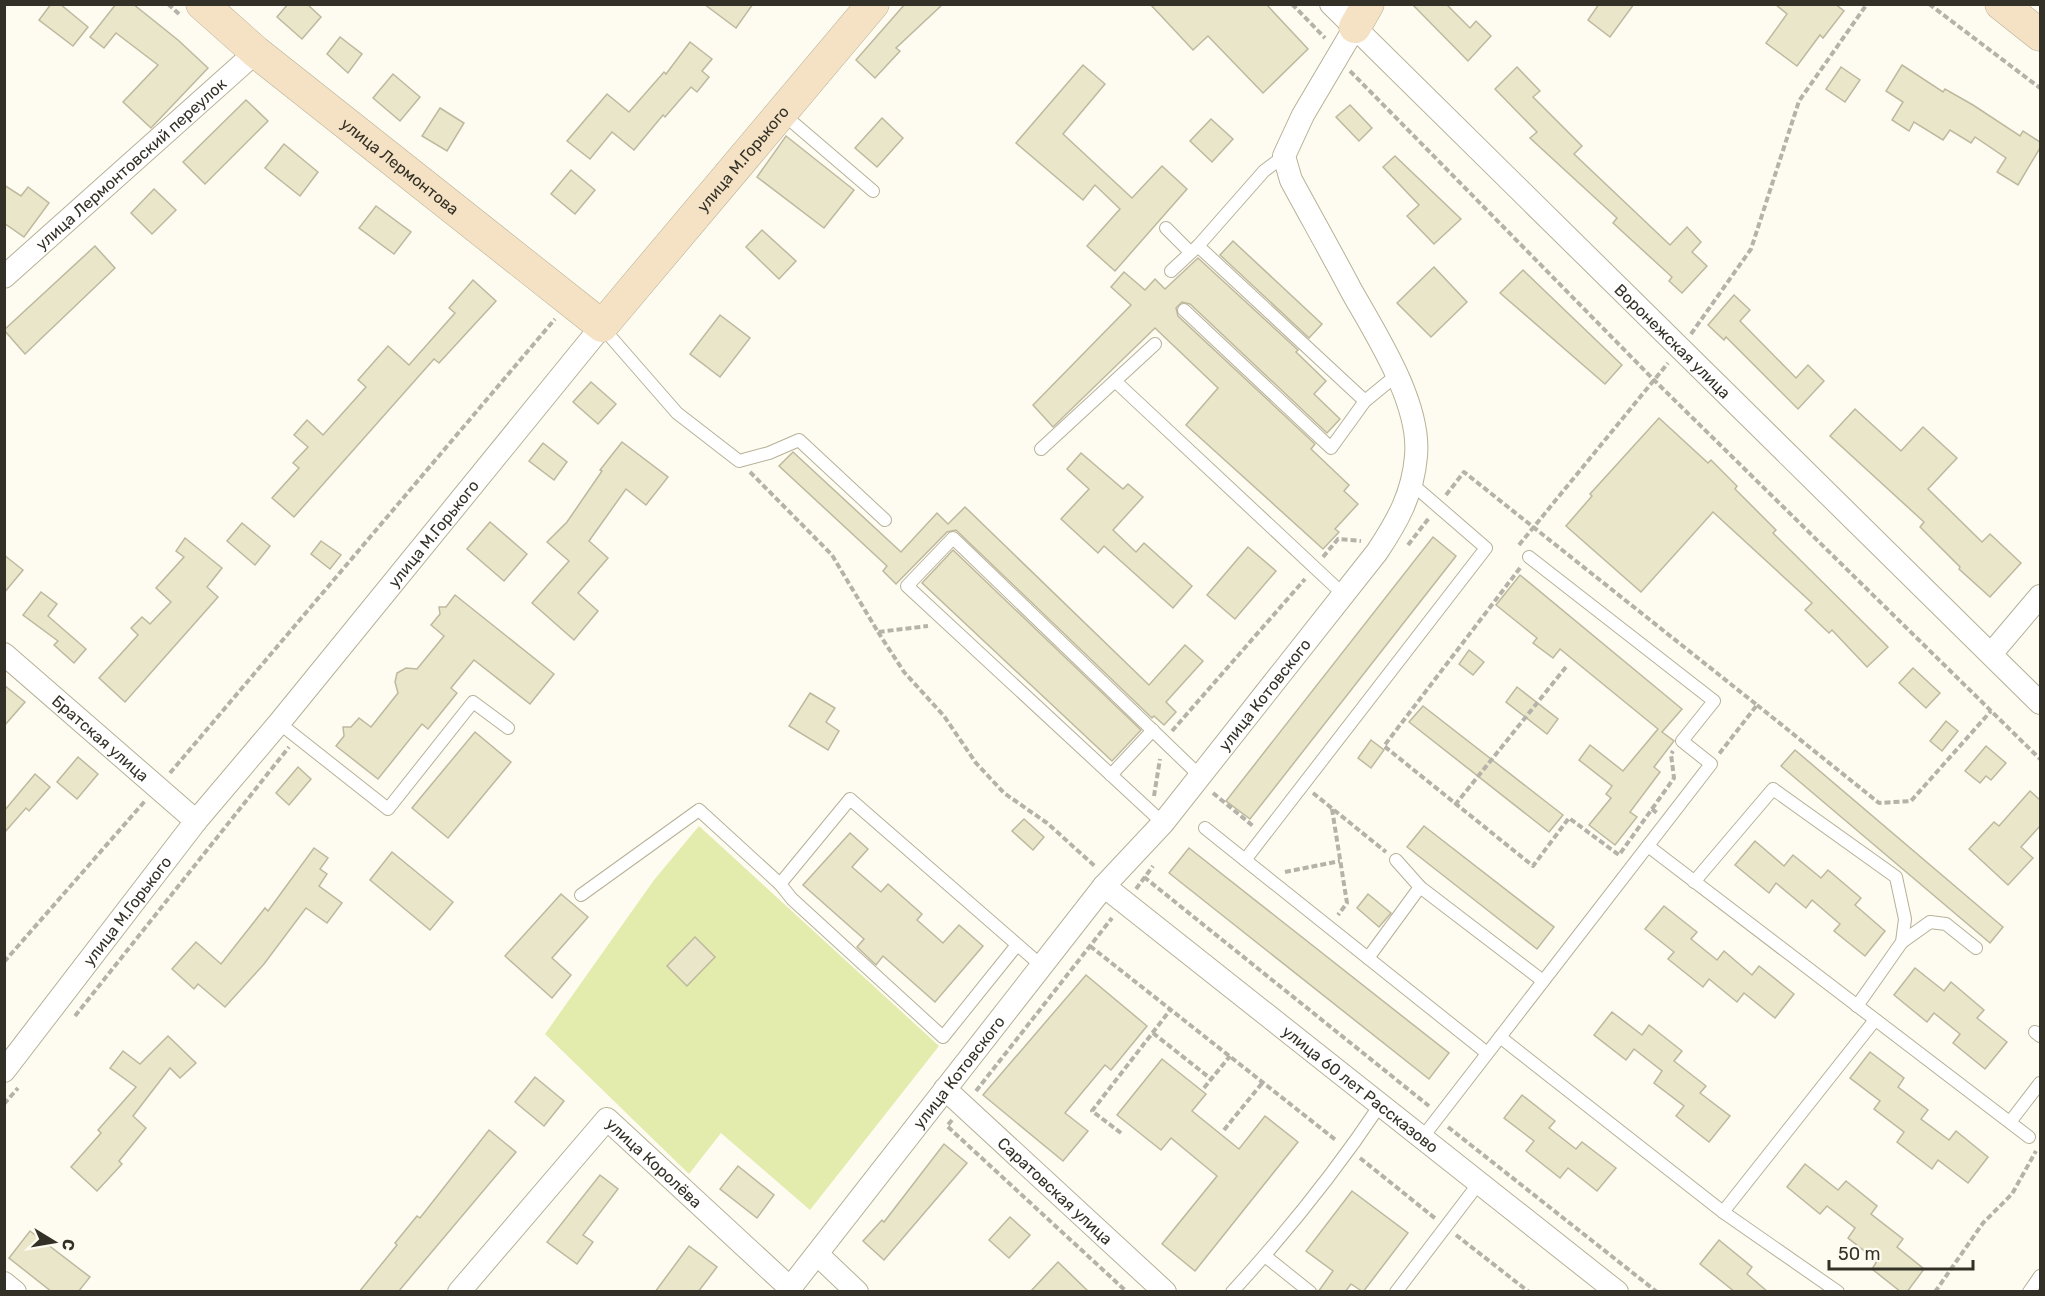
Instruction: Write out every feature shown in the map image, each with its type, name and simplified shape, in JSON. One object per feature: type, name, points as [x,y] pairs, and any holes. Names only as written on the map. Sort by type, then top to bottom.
[{"type":"street","name":"улица Лермонтова","points":[[202,4],[256,52],[602,326]]},
{"type":"street","name":"улица М.Горького","points":[[4,1071],[195,821],[279,723],[602,326],[873,4]]},
{"type":"street","name":"Воронежская улица","points":[[1331,4],[1361,16],[1682,347],[2040,703]]},
{"type":"street","points":[[2001,4],[2040,34]]},
{"type":"street","points":[[1284,156],[1303,115],[1361,16]]},
{"type":"street","name":"улица Лермонтовский переулок","points":[[4,277],[256,52]]},
{"type":"street","name":"улица Котовского","points":[[789,1290],[1157,818],[1211,784],[1343,594],[1377,552],[1402,515],[1412,484],[1417,454],[1412,420],[1398,374],[1291,180],[1284,156]]},
{"type":"street","points":[[1991,654],[2040,596]]},
{"type":"street","name":"Братская улица","points":[[4,654],[195,821]]},
{"type":"street","name":"улица 60 лет Рассказово","points":[[1107,883],[1125,902],[1617,1292]]},
{"type":"street","name":"Саратовская улица","points":[[945,1089],[1165,1292]]},
{"type":"street","name":"улица Королёва","points":[[459,1292],[607,1119],[789,1290]]},
{"type":"street","points":[[817,1254],[857,1292]]},
{"type":"street","points":[[4,1283],[15,1292]]},
{"type":"lane","points":[[782,113],[873,191]]},
{"type":"lane","points":[[1171,271],[1194,249],[1264,171],[1284,156]]},
{"type":"lane","points":[[1166,228],[1194,249],[1365,401]]},
{"type":"lane","points":[[1184,310],[1331,448],[1365,401],[1398,374]]},
{"type":"lane","points":[[602,326],[676,413],[739,460],[769,453],[799,440],[885,520]]},
{"type":"lane","points":[[1041,449],[1155,344]]},
{"type":"lane","points":[[1115,381],[1343,594]]},
{"type":"lane","points":[[1245,860],[1486,548],[1412,484]]},
{"type":"lane","points":[[1157,818],[908,586],[953,538],[1211,784]]},
{"type":"lane","points":[[1422,1138],[1711,764],[1682,741],[1714,701],[1529,557]]},
{"type":"lane","points":[[279,723],[388,809],[473,702],[508,728]]},
{"type":"lane","points":[[1111,775],[1153,730]]},
{"type":"lane","points":[[1694,882],[1773,789],[1896,878],[1905,919],[1902,942]]},
{"type":"lane","points":[[780,884],[850,799],[1043,967]]},
{"type":"lane","points":[[581,895],[699,810],[780,884],[792,899],[943,1037],[1017,945]]},
{"type":"lane","points":[[1205,828],[1487,1053]]},
{"type":"lane","points":[[1648,846],[2029,1137]]},
{"type":"lane","points":[[1396,860],[1420,887],[1543,981]]},
{"type":"lane","points":[[1368,958],[1420,887]]},
{"type":"lane","points":[[1857,1006],[1902,942],[1930,922],[1946,924],[1976,948]]},
{"type":"lane","points":[[1724,1212],[1875,1020]]},
{"type":"lane","points":[[1500,1037],[1724,1212],[1838,1292]]},
{"type":"lane","points":[[2010,1122],[2040,1083]]},
{"type":"lane","points":[[1232,1292],[1265,1256],[1350,1151],[1380,1105]]},
{"type":"lane","points":[[1403,1289],[1479,1183]]},
{"type":"lane","points":[[1265,1256],[1310,1292]]},
{"type":"lane","points":[[2028,1292],[2040,1276]]},
{"type":"path","points":[[1682,741],[1671,754],[1674,778],[1619,855],[1569,818],[1533,866],[1384,746],[1529,557],[1518,547],[1682,347],[1751,249],[1798,101],[1867,4]]},
{"type":"path","points":[[1929,4],[2040,88]]},
{"type":"path","points":[[1337,58],[1654,380],[2040,759]]},
{"type":"path","points":[[4,962],[157,788],[562,311]]},
{"type":"path","points":[[739,460],[832,555],[904,672],[944,716],[983,770],[1004,793],[1047,823],[1107,883]]},
{"type":"path","points":[[1401,553],[1464,472],[1879,803],[1911,801],[1991,711]]},
{"type":"path","points":[[1318,564],[1338,539],[1369,542]]},
{"type":"path","points":[[1157,818],[1164,740],[1311,572]]},
{"type":"path","points":[[878,632],[949,624]]},
{"type":"path","points":[[1455,805],[1566,667]]},
{"type":"path","points":[[1711,764],[1757,705]]},
{"type":"path","points":[[1205,801],[1211,784],[1264,836]]},
{"type":"path","points":[[1304,786],[1396,860]]},
{"type":"path","points":[[1652,808],[1667,821]]},
{"type":"path","points":[[1329,927],[1347,903],[1332,809]]},
{"type":"path","points":[[964,1105],[1158,860]]},
{"type":"path","points":[[1265,876],[1340,861]]},
{"type":"path","points":[[1144,877],[1431,1108],[1437,1118],[1657,1292]]},
{"type":"path","points":[[1090,946],[1529,1292]]},
{"type":"path","points":[[1121,1133],[1092,1111],[1171,1010]]},
{"type":"path","points":[[1153,1033],[1211,1079]]},
{"type":"path","points":[[1204,1088],[1230,1056]]},
{"type":"path","points":[[1224,1130],[1263,1082]]},
{"type":"path","points":[[947,1126],[1127,1292]]},
{"type":"path","points":[[1935,1292],[1983,1223],[2012,1194],[2039,1145]]},
{"type":"green space","points":[[699,826],[939,1046],[810,1210],[721,1133],[689,1174],[545,1034],[654,880]]},
{"type":"building","points":[[51,4],[60,4],[88,27],[73,46],[39,20]]},
{"type":"building","points":[[116,4],[133,4],[178,40],[208,68],[151,128],[123,102],[158,65],[116,33],[104,48],[90,37]]},
{"type":"building","points":[[288,4],[307,4],[321,17],[302,39],[277,17]]},
{"type":"building","points":[[704,4],[753,4],[736,28]]},
{"type":"building","points":[[905,4],[943,4],[896,48],[900,51],[875,78],[856,60]]},
{"type":"building","points":[[1150,4],[1266,4],[1308,49],[1263,93],[1208,36],[1193,50]]},
{"type":"building","points":[[1412,4],[1446,4],[1470,28],[1476,21],[1491,36],[1468,61]]},
{"type":"building","points":[[1599,4],[1634,4],[1610,37],[1588,20]]},
{"type":"building","points":[[1775,4],[1835,4],[1844,11],[1823,38],[1820,35],[1797,66],[1766,43],[1787,14]]},
{"type":"building","points":[[340,37],[362,54],[348,73],[327,54]]},
{"type":"building","points":[[690,42],[712,59],[702,71],[709,77],[697,92],[691,87],[665,117],[663,115],[634,150],[612,132],[590,159],[567,141],[607,94],[629,112],[664,72],[666,74]]},
{"type":"building","points":[[1083,65],[1105,84],[1063,134],[1132,198],[1162,166],[1187,189],[1115,271],[1087,246],[1120,209],[1095,185],[1083,200],[1016,143]]},
{"type":"building","points":[[1902,65],[1943,92],[1945,89],[1973,105],[2020,136],[2023,131],[2040,142],[2040,148],[2018,185],[1997,172],[2006,158],[1975,137],[1971,143],[1950,130],[1943,140],[1914,122],[1909,131],[1892,120],[1903,102],[1886,91]]},
{"type":"building","points":[[1517,67],[1540,91],[1533,97],[1582,146],[1574,154],[1670,245],[1687,227],[1701,242],[1692,252],[1707,266],[1682,293],[1669,281],[1672,277],[1613,223],[1617,218],[1530,138],[1537,132],[1495,89]]},
{"type":"building","points":[[1841,67],[1860,80],[1845,102],[1826,89]]},
{"type":"building","points":[[393,74],[420,97],[400,121],[373,98]]},
{"type":"building","points":[[246,100],[268,121],[205,184],[183,162]]},
{"type":"building","points":[[1350,105],[1372,128],[1359,141],[1336,117]]},
{"type":"building","points":[[440,108],[464,123],[447,151],[422,136]]},
{"type":"building","points":[[882,118],[903,138],[877,167],[855,148]]},
{"type":"building","points":[[1211,119],[1233,139],[1212,162],[1190,141]]},
{"type":"building","points":[[786,136],[854,190],[824,228],[757,177]]},
{"type":"building","points":[[284,144],[318,172],[300,196],[265,168]]},
{"type":"building","points":[[1395,156],[1461,219],[1434,244],[1407,216],[1419,205],[1383,167]]},
{"type":"building","points":[[571,170],[595,190],[575,214],[551,194]]},
{"type":"building","points":[[4,185],[21,196],[28,187],[49,203],[24,237],[4,223]]},
{"type":"building","points":[[154,189],[176,210],[152,234],[131,213]]},
{"type":"building","points":[[376,206],[411,232],[394,254],[359,228]]},
{"type":"building","points":[[762,230],[796,261],[779,279],[746,247]]},
{"type":"building","points":[[1233,241],[1322,324],[1309,338],[1220,255]]},
{"type":"building","points":[[95,246],[115,268],[25,354],[4,330]]},
{"type":"building","points":[[1198,258],[1298,350],[1296,352],[1326,381],[1314,394],[1340,419],[1327,433],[1190,304],[1182,302],[1176,308],[1178,316],[1315,444],[1311,449],[1349,485],[1344,491],[1358,504],[1335,529],[1339,532],[1323,549],[1186,425],[1218,388],[1155,328],[1053,427],[1033,405],[1131,305],[1111,287],[1124,272],[1145,290],[1155,279],[1165,289]]},
{"type":"building","points":[[1434,267],[1467,302],[1431,337],[1397,303]]},
{"type":"building","points":[[1523,270],[1622,365],[1605,384],[1500,293]]},
{"type":"building","points":[[473,280],[496,301],[439,363],[434,359],[294,517],[272,498],[299,468],[293,463],[308,447],[294,435],[307,420],[323,435],[366,387],[358,380],[388,346],[409,365],[455,313],[449,308]]},
{"type":"building","points":[[1734,295],[1750,310],[1740,321],[1796,378],[1808,365],[1824,381],[1798,409],[1726,337],[1724,340],[1708,325]]},
{"type":"building","points":[[720,315],[750,338],[720,377],[690,354]]},
{"type":"building","points":[[591,382],[616,404],[598,424],[573,402]]},
{"type":"building","points":[[1855,409],[1901,451],[1923,427],[1957,458],[1928,489],[1982,542],[1990,534],[2021,563],[1990,597],[1959,569],[1960,567],[1920,527],[1924,522],[1830,436]]},
{"type":"building","points":[[1659,418],[1708,463],[1711,460],[1737,486],[1735,489],[1776,530],[1773,533],[1888,647],[1867,667],[1832,630],[1829,633],[1805,610],[1812,603],[1713,512],[1641,592],[1566,526],[1592,496],[1590,494]]},
{"type":"building","points":[[622,442],[668,477],[646,505],[626,489],[589,541],[608,558],[578,593],[598,611],[574,640],[532,603],[569,561],[547,542],[567,522],[602,471],[600,470]]},
{"type":"building","points":[[543,443],[567,462],[554,480],[529,461]]},
{"type":"building","points":[[793,452],[901,552],[937,513],[948,524],[965,507],[1149,685],[1185,645],[1203,661],[1166,702],[1176,712],[1164,725],[1154,716],[1152,718],[956,530],[947,532],[896,584],[883,571],[887,566],[779,466]]},
{"type":"building","points":[[1081,453],[1123,489],[1128,484],[1143,497],[1113,530],[1136,552],[1144,543],[1192,586],[1173,608],[1104,546],[1098,553],[1061,519],[1089,489],[1067,469]]},
{"type":"building","points":[[490,522],[527,554],[504,581],[467,549]]},
{"type":"building","points":[[242,523],[270,546],[255,565],[227,541]]},
{"type":"building","points":[[1433,537],[1456,556],[1250,819],[1226,801]]},
{"type":"building","points":[[185,538],[222,568],[207,587],[218,597],[125,702],[99,678],[138,635],[131,628],[142,617],[150,624],[171,602],[156,588],[184,557],[176,551]]},
{"type":"building","points":[[321,541],[341,555],[330,569],[311,554]]},
{"type":"building","points":[[1248,547],[1276,571],[1235,619],[1207,595]]},
{"type":"building","points":[[953,550],[1141,730],[1112,761],[922,583]]},
{"type":"building","points":[[4,555],[23,570],[4,593]]},
{"type":"building","points":[[1520,575],[1682,709],[1662,732],[1674,741],[1654,767],[1660,772],[1630,812],[1637,817],[1615,845],[1589,825],[1611,798],[1606,794],[1612,786],[1579,760],[1590,745],[1623,771],[1658,729],[1560,649],[1553,658],[1533,643],[1537,638],[1496,605]]},
{"type":"building","points":[[41,592],[57,604],[48,616],[86,649],[74,663],[54,645],[58,641],[23,615]]},
{"type":"building","points":[[455,595],[554,674],[530,704],[474,660],[451,688],[457,693],[428,729],[422,724],[378,779],[336,746],[344,736],[343,727],[351,727],[359,718],[371,727],[398,693],[395,682],[397,673],[406,668],[417,669],[444,636],[431,625],[440,614],[439,607],[446,607]]},
{"type":"building","points":[[1469,650],[1484,662],[1473,675],[1459,664]]},
{"type":"building","points":[[1913,668],[1940,693],[1926,708],[1899,683]]},
{"type":"building","points":[[4,685],[25,702],[4,726]]},
{"type":"building","points":[[1517,687],[1558,719],[1547,734],[1506,702]]},
{"type":"building","points":[[810,693],[835,708],[826,722],[839,731],[828,750],[789,726]]},
{"type":"building","points":[[1423,706],[1563,815],[1549,832],[1409,722]]},
{"type":"building","points":[[1946,721],[1958,731],[1942,751],[1930,741]]},
{"type":"building","points":[[475,732],[511,762],[448,838],[412,808]]},
{"type":"building","points":[[1371,740],[1384,750],[1371,768],[1358,758]]},
{"type":"building","points":[[1986,746],[2006,763],[1991,780],[1986,776],[1980,783],[1965,771]]},
{"type":"building","points":[[1795,750],[2003,927],[1990,943],[1781,766]]},
{"type":"building","points":[[78,757],[98,774],[77,799],[57,782]]},
{"type":"building","points":[[298,767],[311,779],[289,805],[276,793]]},
{"type":"building","points":[[35,774],[50,787],[29,811],[26,808],[4,833],[4,811]]},
{"type":"building","points":[[2030,791],[2040,800],[2040,826],[2021,847],[2033,858],[2008,885],[1969,849],[1994,822],[1999,826]]},
{"type":"building","points":[[1024,819],[1044,837],[1033,850],[1012,831]]},
{"type":"building","points":[[1424,826],[1554,927],[1537,949],[1407,847]]},
{"type":"building","points":[[850,833],[868,849],[852,867],[881,892],[888,884],[922,914],[917,920],[943,943],[959,925],[983,946],[935,1002],[883,956],[876,965],[857,947],[864,939],[803,885]]},
{"type":"building","points":[[1755,841],[1784,866],[1793,855],[1821,878],[1828,870],[1861,898],[1855,905],[1885,931],[1865,956],[1834,931],[1840,924],[1812,900],[1806,908],[1776,883],[1769,893],[1735,865]]},
{"type":"building","points":[[314,848],[328,858],[320,869],[327,874],[319,886],[342,903],[327,923],[306,908],[264,964],[225,1007],[198,984],[194,989],[172,969],[196,942],[221,964],[265,908],[268,911]]},
{"type":"building","points":[[1189,848],[1449,1053],[1429,1079],[1169,873]]},
{"type":"building","points":[[392,852],[453,902],[430,930],[370,880]]},
{"type":"building","points":[[561,894],[588,917],[552,958],[571,975],[552,998],[505,956]]},
{"type":"building","points":[[1368,894],[1391,913],[1379,927],[1357,908]]},
{"type":"building","points":[[1664,906],[1697,932],[1691,939],[1717,960],[1724,951],[1752,975],[1759,966],[1794,994],[1775,1018],[1744,993],[1737,1002],[1709,979],[1703,987],[1668,959],[1674,952],[1645,929]]},
{"type":"building","points":[[695,937],[715,957],[687,986],[667,966]]},
{"type":"building","points":[[1915,968],[1944,991],[1951,982],[1984,1010],[1977,1018],[2007,1042],[1985,1069],[1953,1043],[1960,1034],[1934,1013],[1927,1022],[1894,995]]},
{"type":"building","points":[[1086,975],[1147,1026],[1111,1070],[1105,1065],[1065,1113],[1088,1131],[1063,1161],[983,1095]]},
{"type":"building","points":[[1612,1012],[1642,1035],[1649,1025],[1682,1051],[1674,1061],[1706,1086],[1700,1093],[1730,1116],[1709,1142],[1676,1116],[1684,1106],[1654,1083],[1662,1071],[1634,1049],[1626,1060],[1594,1035]]},
{"type":"building","points":[[168,1036],[196,1063],[180,1078],[170,1068],[133,1116],[146,1128],[119,1161],[122,1164],[97,1191],[71,1167],[101,1133],[98,1130],[136,1087],[110,1068],[123,1051],[140,1064]]},
{"type":"building","points":[[1870,1052],[1904,1078],[1898,1087],[1928,1110],[1921,1119],[1949,1140],[1956,1131],[1988,1157],[1968,1183],[1938,1160],[1932,1169],[1897,1142],[1904,1132],[1874,1109],[1880,1101],[1850,1078]]},
{"type":"building","points":[[1162,1059],[1206,1094],[1192,1111],[1239,1149],[1265,1116],[1298,1142],[1195,1271],[1162,1244],[1217,1176],[1171,1138],[1161,1150],[1117,1115]]},
{"type":"building","points":[[535,1077],[564,1101],[544,1126],[515,1102]]},
{"type":"building","points":[[1522,1095],[1555,1121],[1549,1128],[1576,1149],[1582,1142],[1616,1168],[1597,1191],[1568,1168],[1560,1178],[1526,1151],[1534,1141],[1504,1118]]},
{"type":"building","points":[[489,1130],[516,1152],[398,1292],[359,1292],[397,1245],[395,1243],[417,1216],[420,1218]]},
{"type":"building","points":[[944,1144],[967,1163],[884,1260],[863,1241],[882,1220],[884,1222]]},
{"type":"building","points":[[1805,1164],[1838,1190],[1846,1181],[1877,1206],[1871,1214],[1903,1239],[1897,1247],[1924,1269],[1907,1292],[1901,1292],[1872,1269],[1877,1261],[1848,1238],[1855,1228],[1827,1206],[1820,1214],[1787,1187]]},
{"type":"building","points":[[738,1166],[774,1195],[757,1218],[720,1189]]},
{"type":"building","points":[[600,1175],[618,1189],[583,1235],[593,1242],[577,1264],[547,1242]]},
{"type":"building","points":[[1352,1191],[1408,1233],[1363,1292],[1351,1284],[1345,1292],[1318,1292],[1333,1271],[1306,1251]]},
{"type":"building","points":[[1010,1217],[1030,1235],[1009,1258],[989,1240]]},
{"type":"building","points":[[30,1231],[90,1277],[78,1292],[52,1292],[9,1258]]},
{"type":"building","points":[[1719,1240],[1752,1267],[1747,1274],[1768,1292],[1735,1292],[1700,1264]]},
{"type":"building","points":[[689,1246],[717,1267],[698,1292],[655,1292]]},
{"type":"building","points":[[1058,1262],[1089,1292],[1030,1292]]}]
